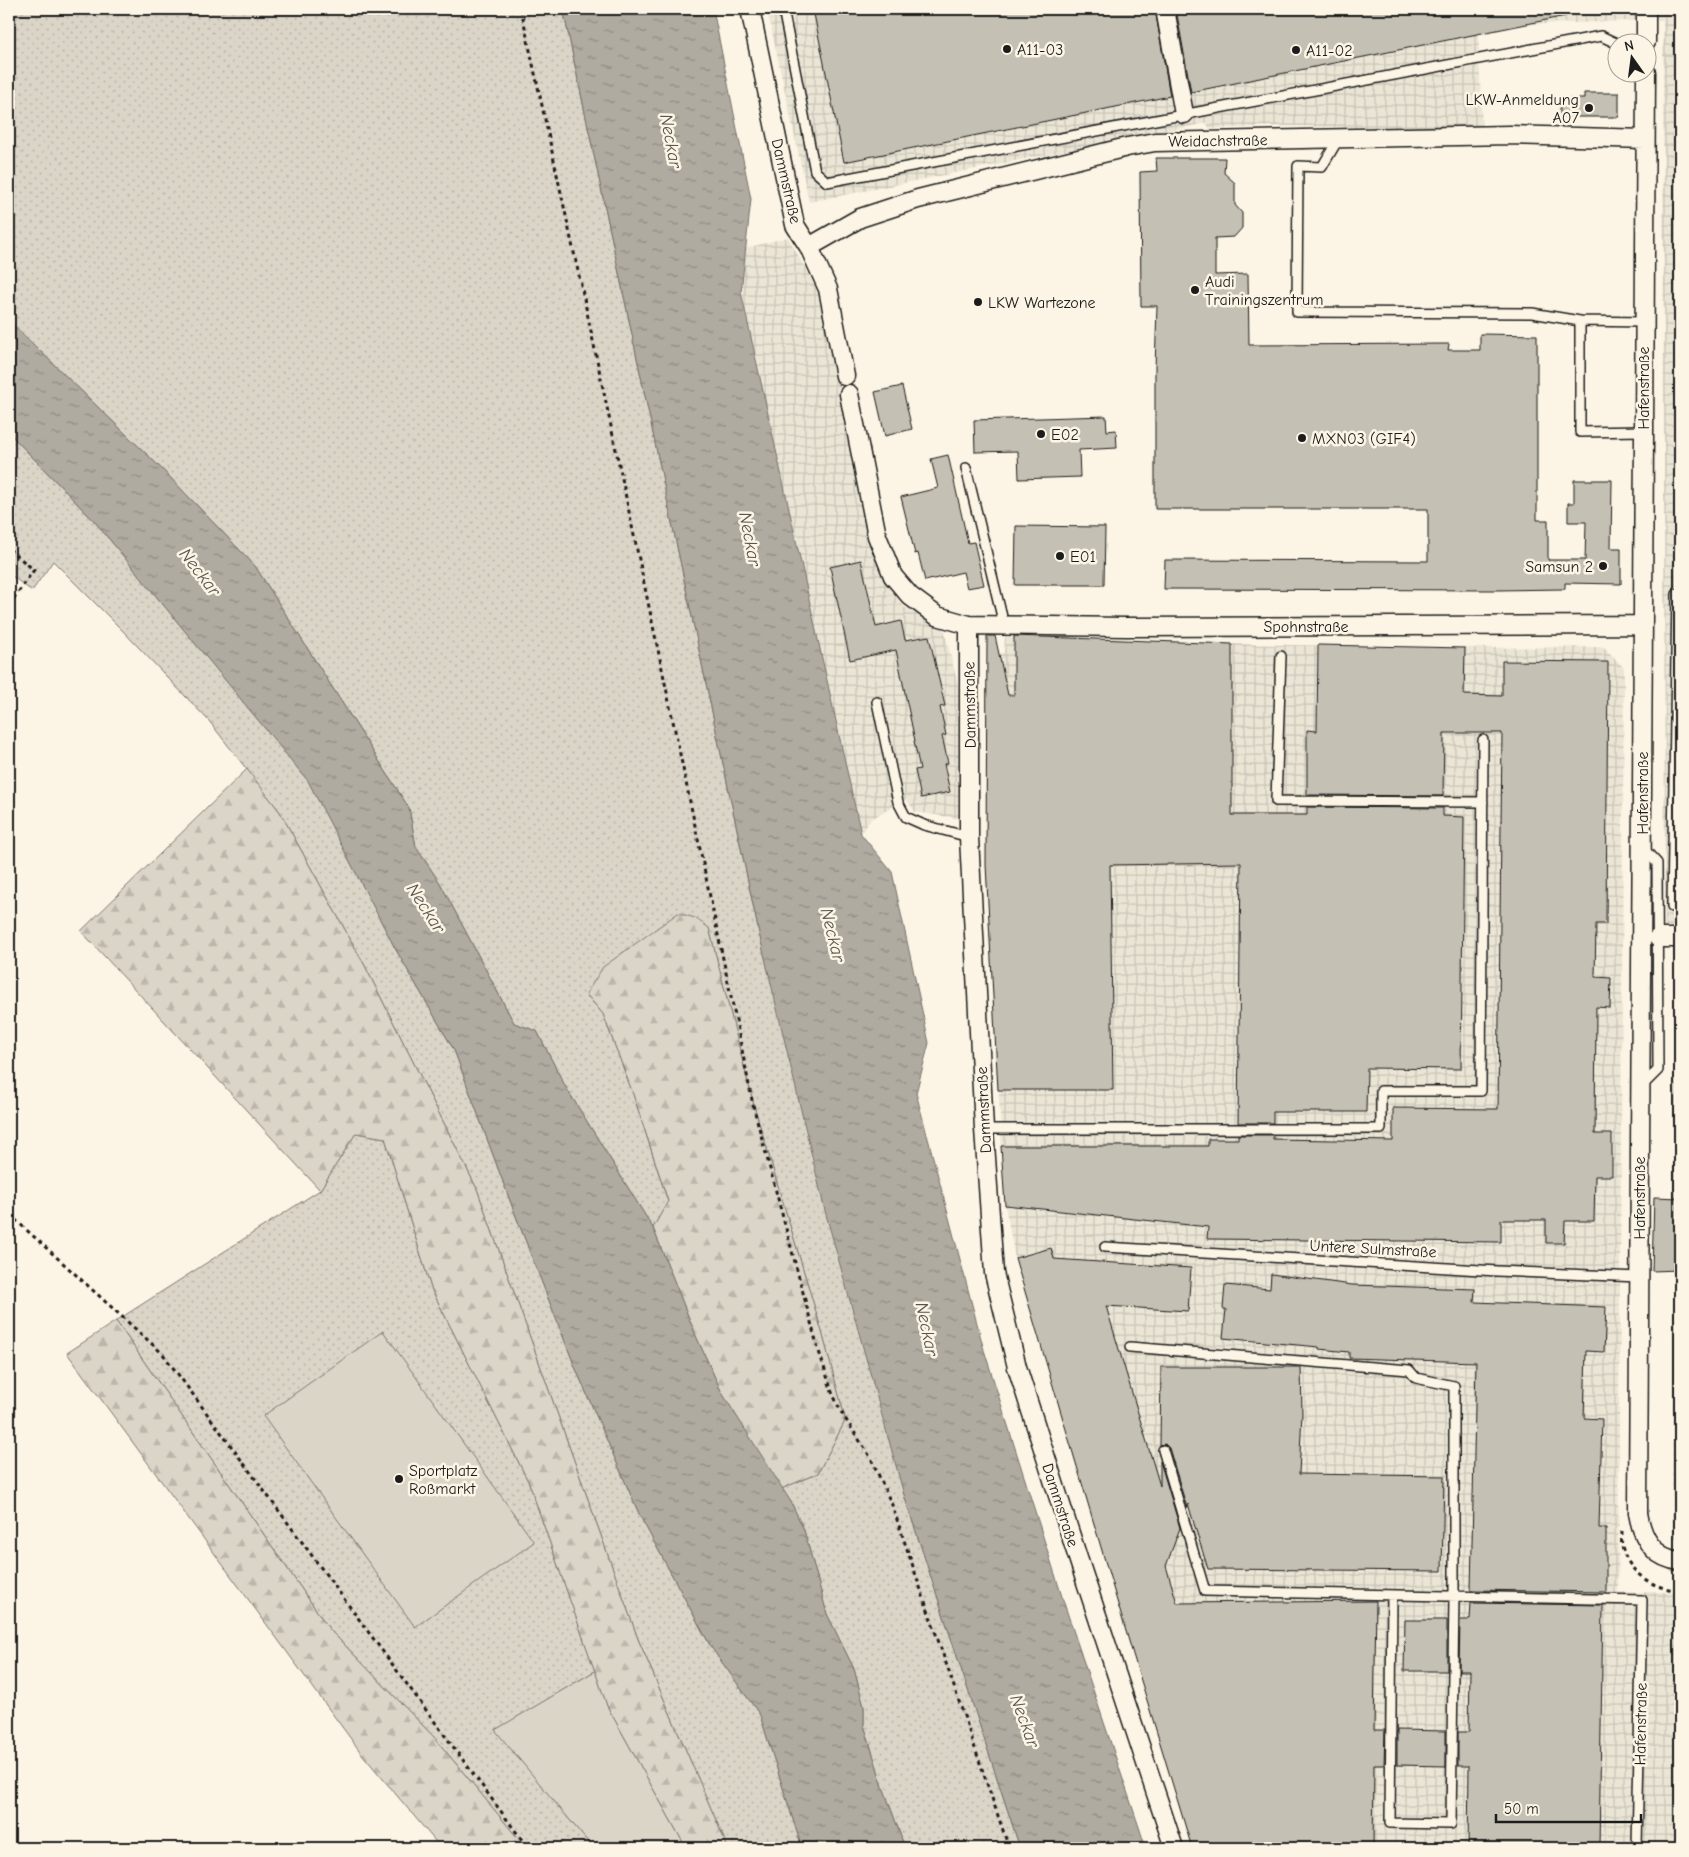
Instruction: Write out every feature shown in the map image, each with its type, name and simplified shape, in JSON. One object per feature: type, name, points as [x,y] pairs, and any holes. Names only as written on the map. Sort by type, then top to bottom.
[{"type":"street","name":"Dammstraße","points":[[750,9],[795,225],[809,247],[828,289],[846,376]]},
{"type":"street","points":[[1165,9],[1184,114]]},
{"type":"street","points":[[1646,9],[1646,32]]},
{"type":"street","name":"Hafenstraße","points":[[1646,82],[1643,322],[1638,1512],[1640,1531],[1649,1545],[1662,1555],[1680,1561]]},
{"type":"street","name":"Weidachstraße","points":[[809,247],[860,218],[918,199],[1127,147],[1155,142],[1510,135],[1645,139]]},
{"type":"street","points":[[849,394],[876,536],[893,576],[910,596],[937,616],[969,625]]},
{"type":"street","name":"Dammstraße","points":[[969,625],[970,837],[984,1128],[994,1274],[1017,1367],[1174,1848]]},
{"type":"street","name":"Spohnstraße","points":[[969,625],[1136,627],[1643,625]]},
{"type":"street","points":[[1658,938],[1680,938]]},
{"type":"lane","points":[[783,9],[815,171],[828,182],[1601,36],[1606,38]]},
{"type":"lane","points":[[1339,138],[1322,166],[1298,166],[1297,312],[1532,313],[1580,321],[1643,322]]},
{"type":"lane","points":[[1580,321],[1580,432],[1643,431]]},
{"type":"lane","points":[[966,468],[1004,625]]},
{"type":"lane","points":[[1680,594],[1677,594],[1672,907],[1680,908]]},
{"type":"lane","points":[[1281,656],[1276,800],[1482,802]]},
{"type":"lane","points":[[877,702],[898,802],[906,817],[924,825],[970,837]]},
{"type":"lane","points":[[984,1128],[1381,1129],[1381,1091],[1481,1090],[1483,740]]},
{"type":"lane","points":[[1640,1087],[1658,1070],[1657,863],[1642,846]]},
{"type":"lane","name":"Untere Sulmstraße","points":[[1105,1248],[1497,1271],[1639,1277]]},
{"type":"lane","points":[[1130,1347],[1410,1370],[1416,1378],[1454,1386],[1452,1824],[1390,1823],[1392,1595]]},
{"type":"lane","points":[[1163,1450],[1205,1591],[1454,1596]]},
{"type":"lane","name":"Hafenstraße","points":[[1454,1596],[1642,1600],[1638,1848]]},
{"type":"path","points":[[521,9],[590,327],[753,1105],[772,1183],[832,1392],[841,1412],[871,1458],[892,1505],[1009,1848]]},
{"type":"path","points":[[9,549],[34,570],[9,605]]},
{"type":"path","points":[[9,1214],[164,1354],[528,1848]]},
{"type":"path","points":[[1655,1592],[1657,1586]]},
{"type":"shaded area","points":[[767,9],[1680,9],[1680,1542],[1674,1537],[1672,1517],[1674,1271],[1652,1271],[1654,1197],[1673,1198],[1676,1009],[1676,934],[1665,933],[1663,20],[1478,26],[1482,130],[1287,126],[1209,129],[1207,123],[809,202]]},
{"type":"shaded area","points":[[788,237],[818,291],[887,585],[904,607],[944,629],[961,697],[963,819],[915,812],[906,799],[871,819],[861,834],[741,292],[746,248]]},
{"type":"shaded area","points":[[1005,636],[1232,644],[1465,648],[1604,647],[1624,668],[1618,1592],[1680,1592],[1680,1848],[1192,1848],[1015,1258],[1005,1205],[986,865],[987,655],[1004,653]]},
{"type":"green space","points":[[9,9],[563,9],[759,933],[905,1498],[1020,1848],[905,1848],[882,1784],[864,1725],[864,1707],[854,1669],[827,1614],[804,1530],[791,1502],[781,1489],[818,1473],[845,1418],[822,1332],[754,1106],[709,928],[586,994],[603,1014],[632,1091],[668,1202],[653,1228],[565,1086],[537,1031],[514,1023],[440,883],[416,847],[409,808],[255,566],[162,469],[9,321]]},
{"type":"green space","points":[[9,433],[96,523],[308,780],[396,950],[454,1050],[575,1367],[640,1516],[711,1647],[760,1715],[802,1848],[728,1848],[638,1639],[477,1189],[364,964],[280,812],[209,721],[53,561],[32,591],[9,574]]},
{"type":"green space","points":[[247,769],[280,812],[364,964],[477,1189],[638,1639],[728,1848],[686,1848],[607,1706],[529,1483],[431,1288],[385,1138],[356,1133],[320,1190],[81,931]]},
{"type":"green space","points":[[678,913],[695,918],[709,928],[754,1106],[822,1332],[845,1418],[818,1473],[781,1489],[722,1393],[696,1336],[653,1228],[668,1201],[632,1091],[603,1014],[586,994],[603,967]]},
{"type":"green space","points":[[356,1133],[385,1138],[431,1288],[529,1483],[595,1671],[496,1730],[593,1848],[526,1848],[433,1736],[330,1630],[116,1321],[320,1190]]},
{"type":"green space","points":[[116,1321],[330,1630],[433,1736],[526,1848],[441,1848],[362,1754],[67,1353]]},
{"type":"green space","name":"Sportplatz Roßmarkt","points":[[383,1331],[534,1542],[415,1627],[263,1416]]},
{"type":"green space","points":[[595,1671],[607,1706],[686,1848],[593,1848],[495,1730]]},
{"type":"water","name":"Neckar","points":[[563,9],[713,9],[751,199],[741,292],[861,834],[892,872],[929,1043],[916,1093],[984,1350],[1065,1606],[1146,1848],[1020,1848],[905,1498],[825,1211],[759,933]]},
{"type":"water","name":"Neckar","points":[[9,321],[162,469],[255,566],[409,808],[416,847],[440,883],[514,1023],[537,1031],[565,1086],[653,1228],[696,1336],[722,1393],[791,1502],[804,1530],[827,1614],[854,1669],[864,1707],[864,1725],[882,1784],[905,1848],[802,1848],[760,1715],[711,1647],[640,1516],[575,1367],[454,1050],[396,950],[308,781],[96,523],[9,433]]},
{"type":"building","name":"A11-03","points":[[813,9],[1155,9],[1170,96],[844,162]]},
{"type":"building","name":"A11-02","points":[[1176,9],[1565,9],[1566,16],[1191,92]]},
{"type":"building","name":"LKW-Anmeldung A07","points":[[1584,93],[1619,93],[1619,117],[1560,117],[1560,99],[1584,99]]},
{"type":"building","points":[[1156,158],[1225,158],[1224,173],[1235,183],[1235,205],[1242,213],[1242,228],[1234,237],[1215,238],[1215,275],[1248,274],[1249,345],[1449,344],[1448,350],[1480,350],[1480,334],[1537,335],[1537,520],[1548,520],[1548,560],[1585,560],[1586,522],[1568,522],[1568,503],[1574,503],[1574,480],[1612,480],[1611,548],[1621,548],[1621,584],[1565,583],[1565,589],[1497,590],[1164,589],[1165,560],[1428,561],[1428,509],[1155,509],[1157,306],[1141,306],[1140,172],[1157,171]]},
{"type":"building","points":[[902,386],[912,429],[885,436],[875,392]]},
{"type":"building","name":"E02","points":[[1106,416],[1107,431],[1116,430],[1117,448],[1079,450],[1080,477],[1019,479],[1018,451],[975,452],[974,420]]},
{"type":"building","points":[[948,455],[968,543],[974,542],[984,585],[967,588],[963,572],[925,581],[918,553],[915,554],[901,497],[938,488],[931,459]]},
{"type":"building","name":"E01","points":[[1016,526],[1105,527],[1104,585],[1015,585]]},
{"type":"building","points":[[861,560],[876,627],[901,621],[905,640],[929,636],[945,706],[940,707],[946,735],[942,736],[948,763],[944,764],[950,792],[921,798],[915,770],[920,769],[896,650],[850,660],[830,567]]},
{"type":"building","points":[[987,636],[995,636],[1008,695],[1014,695],[1014,636],[1232,644],[1232,815],[1307,815],[1307,807],[1443,808],[1443,816],[1464,817],[1461,1069],[1367,1068],[1366,1112],[1273,1112],[1273,1123],[1238,1123],[1241,863],[1110,865],[1113,1090],[998,1090],[986,865]]},
{"type":"building","points":[[1318,645],[1465,648],[1464,695],[1502,696],[1502,661],[1608,662],[1606,924],[1596,924],[1595,977],[1611,978],[1610,1008],[1596,1007],[1595,1134],[1612,1134],[1612,1176],[1595,1176],[1594,1221],[1565,1221],[1564,1243],[1546,1243],[1546,1220],[1501,1220],[1501,1242],[1207,1239],[1208,1227],[1005,1205],[1001,1146],[1208,1146],[1208,1139],[1238,1139],[1238,1135],[1273,1135],[1273,1139],[1393,1141],[1393,1108],[1498,1109],[1502,733],[1444,733],[1443,796],[1307,795],[1307,730],[1317,731]]},
{"type":"building","points":[[1654,1197],[1680,1198],[1680,1270],[1652,1271]]},
{"type":"building","points":[[1051,1248],[1054,1259],[1191,1268],[1188,1311],[1106,1306],[1160,1486],[1160,1461],[1180,1528],[1166,1566],[1177,1603],[1376,1601],[1374,1730],[1385,1730],[1384,1765],[1374,1765],[1373,1848],[1192,1848],[1015,1258]]},
{"type":"building","points":[[1271,1274],[1352,1285],[1475,1289],[1474,1302],[1606,1307],[1604,1352],[1586,1351],[1584,1418],[1602,1419],[1599,1528],[1606,1528],[1606,1592],[1471,1590],[1476,1362],[1349,1358],[1349,1352],[1319,1349],[1319,1347],[1223,1338],[1226,1309],[1223,1309],[1225,1285],[1270,1289]]},
{"type":"building","points":[[1161,1367],[1301,1367],[1302,1413],[1299,1474],[1444,1476],[1442,1571],[1208,1569],[1169,1448],[1165,1444],[1160,1445]]},
{"type":"building","points":[[1471,1603],[1603,1605],[1599,1848],[1468,1848],[1469,1766],[1458,1766],[1458,1732],[1469,1732],[1470,1671],[1459,1671],[1460,1620],[1470,1620]]},
{"type":"building","points":[[1405,1620],[1447,1620],[1447,1671],[1404,1671]]},
{"type":"building","points":[[1397,1730],[1446,1731],[1446,1766],[1397,1765]]},
{"type":"place","name":"A11-03","points":[[1007,49]]},
{"type":"place","name":"A11-02","points":[[1296,50]]},
{"type":"place","name":"LKW-Anmeldung A07","points":[[1589,108]]},
{"type":"place","name":"Audi Trainingszentrum","points":[[1195,290]]},
{"type":"place","name":"LKW Wartezone","points":[[978,302]]},
{"type":"place","name":"E02","points":[[1041,434]]},
{"type":"place","name":"MXN03 (GIF4)","points":[[1302,438]]},
{"type":"place","name":"E01","points":[[1060,556]]},
{"type":"place","name":"Samsun 2","points":[[1603,566]]},
{"type":"place","name":"Sportplatz Roßmarkt","points":[[399,1479]]}]
